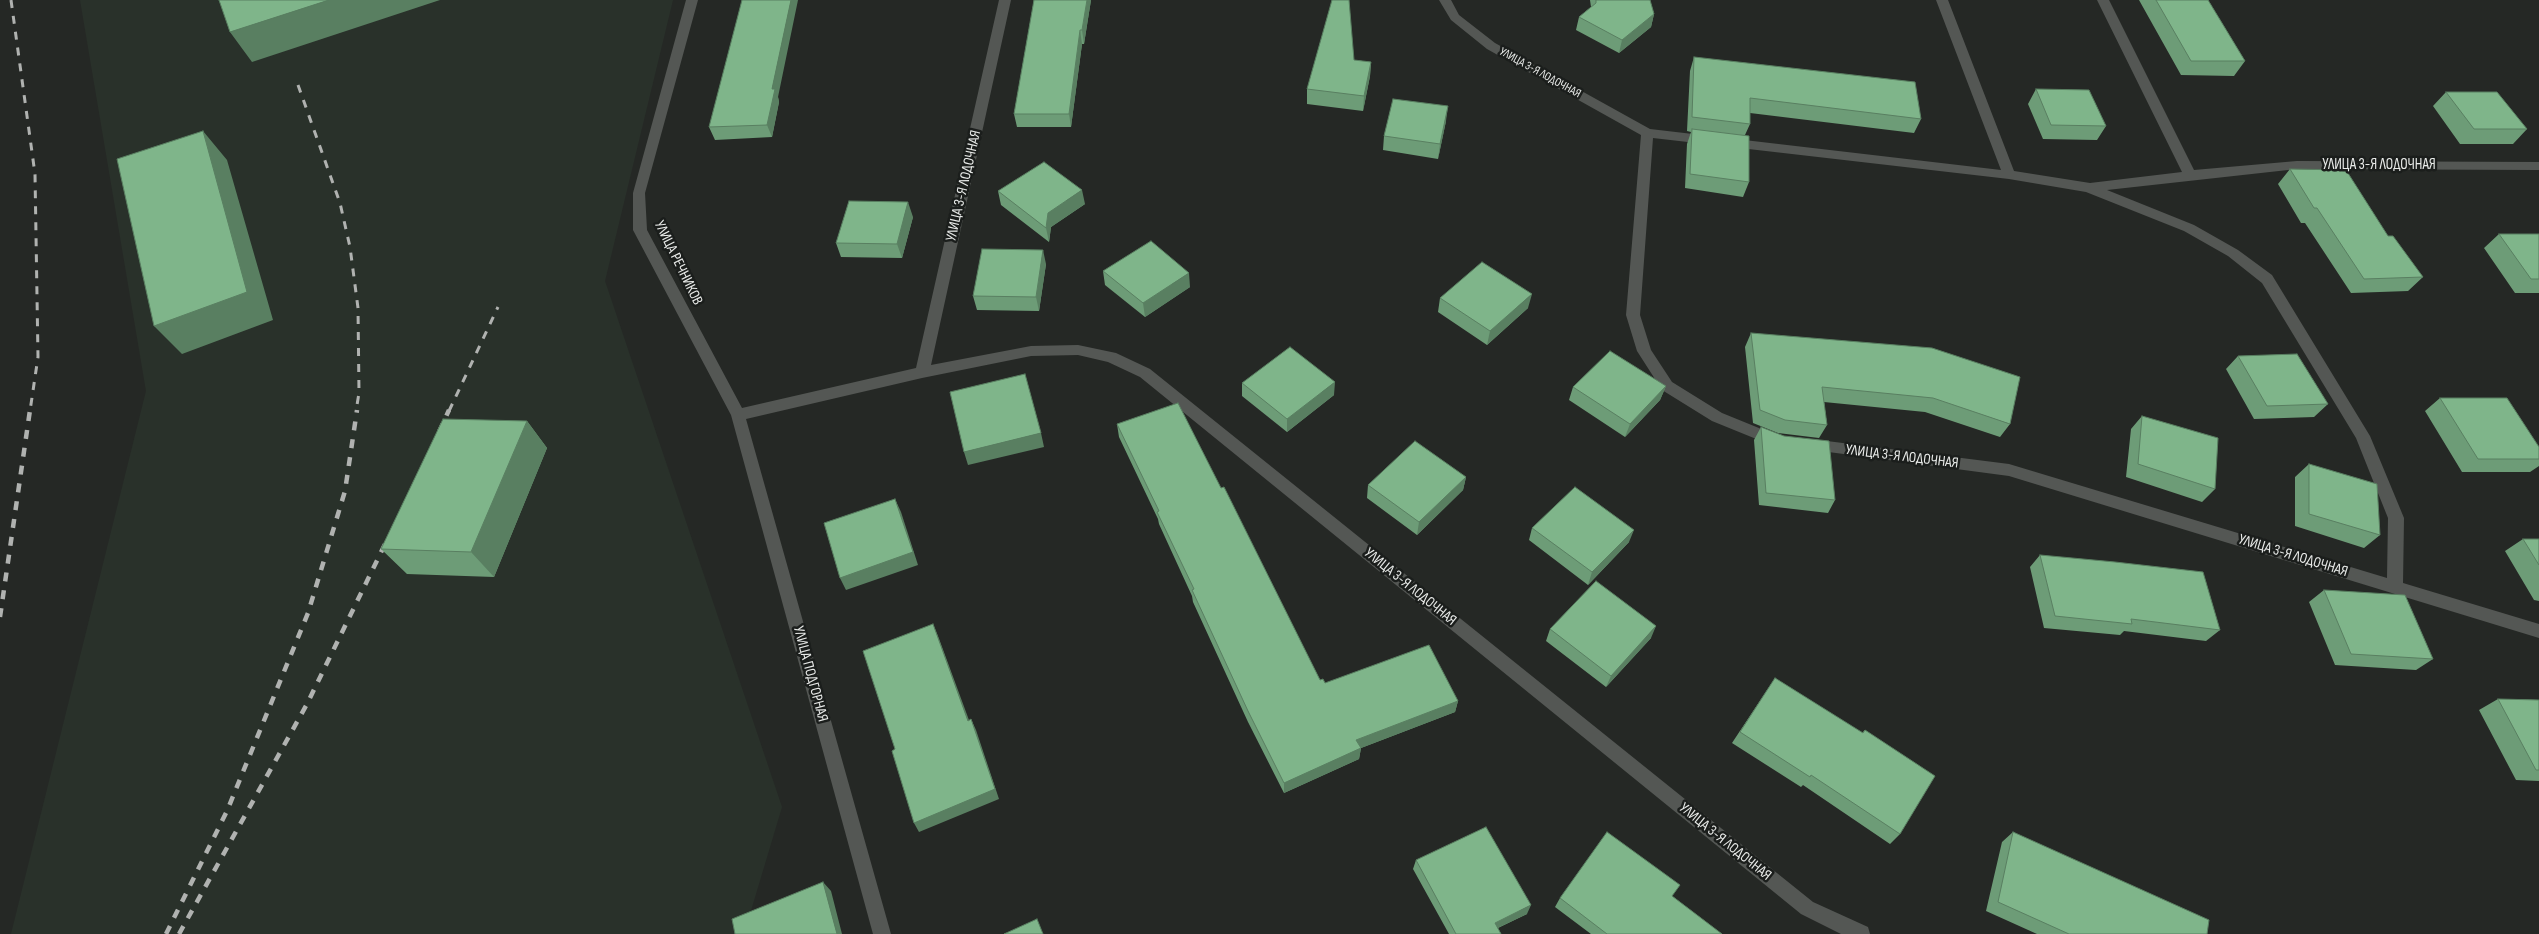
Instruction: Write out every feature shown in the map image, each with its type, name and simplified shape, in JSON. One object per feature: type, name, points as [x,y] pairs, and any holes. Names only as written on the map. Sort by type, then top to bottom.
[{"type":"street","name":"УЛИЦА РЕЧНИКОВ","points":[[692,0],[639,193],[640,230],[738,415]]},
{"type":"street","name":"УЛИЦА 3-Я ЛОДОЧНАЯ","points":[[922,372],[1005,0]]},
{"type":"street","name":"УЛИЦА 3-Я ЛОДОЧНАЯ","points":[[1445,0],[1455,18],[1491,46],[1647,133],[2009,175],[2090,188],[2189,228],[2233,253],[2267,279],[2363,436],[2396,518],[2395,587]]},
{"type":"street","points":[[1942,0],[2009,175]]},
{"type":"street","points":[[2104,0],[2190,175]]},
{"type":"street","name":"УЛИЦА 3-Я ЛОДОЧНАЯ","points":[[1647,133],[1633,314],[1644,351],[1668,386],[1717,417],[1776,441],[2009,470],[2539,631]]},
{"type":"street","name":"УЛИЦА 3-Я ЛОДОЧНАЯ","points":[[2090,188],[2190,175],[2297,165],[2539,166]]},
{"type":"street","name":"УЛИЦА 3-Я ЛОДОЧНАЯ","points":[[738,415],[922,372],[1031,351],[1078,350],[1112,357],[1145,373],[1807,908],[1861,934]]},
{"type":"street","name":"УЛИЦА ПОДГОРНАЯ","points":[[738,415],[882,934]]},
{"type":"shaded area","points":[[80,0],[673,0],[605,281],[782,807],[744,934],[11,934],[146,391]]},
{"type":"building","points":[[219,0],[329,0],[230,32]]},
{"type":"building","points":[[742,0],[791,0],[772,89],[775,89],[767,125],[709,127]]},
{"type":"building","points":[[1034,0],[1087,0],[1082,30],[1080,30],[1069,114],[1014,114]]},
{"type":"building","points":[[1332,0],[1349,0],[1354,60],[1371,62],[1364,96],[1307,89]]},
{"type":"building","points":[[1596,0],[1650,0],[1654,14],[1622,40],[1579,17],[1596,3]]},
{"type":"building","points":[[2156,0],[2208,0],[2245,61],[2191,61]]},
{"type":"building","points":[[1694,57],[1915,82],[1921,119],[1750,98],[1750,124],[1692,117]]},
{"type":"building","points":[[2036,89],[2089,90],[2106,126],[2051,125]]},
{"type":"building","points":[[2446,92],[2497,92],[2527,129],[2474,129]]},
{"type":"building","points":[[1393,99],[1448,106],[1440,144],[1384,136]]},
{"type":"building","points":[[1692,129],[1749,136],[1749,182],[1690,174]]},
{"type":"building","points":[[203,131],[247,292],[154,326],[117,159]]},
{"type":"building","points":[[1044,162],[1082,190],[1048,213],[1046,228],[998,191]]},
{"type":"building","points":[[2290,169],[2346,170],[2388,236],[2393,236],[2423,277],[2364,279],[2317,208],[2314,208]]},
{"type":"building","points":[[849,201],[908,202],[897,244],[836,243]]},
{"type":"building","points":[[2499,234],[2539,234],[2539,279],[2531,279]]},
{"type":"building","points":[[1151,241],[1189,273],[1143,303],[1103,271]]},
{"type":"building","points":[[982,249],[1043,250],[1036,297],[973,296]]},
{"type":"building","points":[[1482,262],[1532,294],[1490,331],[1440,298]]},
{"type":"building","points":[[1751,333],[1932,348],[2020,377],[2010,424],[1933,398],[1822,387],[1827,425],[1785,420],[1760,410]]},
{"type":"building","points":[[1290,347],[1335,382],[1287,419],[1242,383]]},
{"type":"building","points":[[1610,351],[1666,386],[1630,424],[1573,387]]},
{"type":"building","points":[[2297,354],[2328,404],[2267,406],[2238,356]]},
{"type":"building","points":[[1025,374],[1041,433],[964,452],[950,392]]},
{"type":"building","points":[[2440,398],[2507,398],[2539,447],[2539,459],[2478,459]]},
{"type":"building","points":[[1178,403],[1221,488],[1224,487],[1320,680],[1323,679],[1325,683],[1429,645],[1458,701],[1356,740],[1361,748],[1284,783],[1248,711],[1192,590],[1194,589],[1157,512],[1159,511],[1117,424]]},
{"type":"building","points":[[2142,416],[2218,438],[2215,489],[2138,464]]},
{"type":"building","points":[[443,419],[527,421],[471,552],[381,549]]},
{"type":"building","points":[[1761,427],[1784,436],[1829,441],[1835,500],[1766,493]]},
{"type":"building","points":[[1415,441],[1466,477],[1419,522],[1368,485]]},
{"type":"building","points":[[2309,464],[2377,484],[2380,535],[2309,514]]},
{"type":"building","points":[[1575,487],[1634,530],[1592,572],[1532,528]]},
{"type":"building","points":[[895,499],[913,552],[840,578],[824,523]]},
{"type":"building","points":[[2523,539],[2539,539],[2539,565]]},
{"type":"building","points":[[2040,555],[2203,572],[2220,630],[2131,619],[2132,624],[2055,616]]},
{"type":"building","points":[[1596,581],[1656,626],[1611,676],[1550,629]]},
{"type":"building","points":[[2324,590],[2405,595],[2433,659],[2351,654]]},
{"type":"building","points":[[933,624],[968,721],[971,719],[995,789],[914,823],[892,751],[895,749],[863,651]]},
{"type":"building","points":[[1775,678],[1863,733],[1865,730],[1935,776],[1900,834],[1811,775],[1810,777],[1740,732]]},
{"type":"building","points":[[2498,699],[2539,700],[2539,770],[2536,770]]},
{"type":"building","points":[[1486,827],[1531,905],[1495,923],[1501,934],[1456,934],[1416,860]]},
{"type":"building","points":[[1607,832],[1680,885],[1672,896],[1722,934],[1607,934],[1560,898]]},
{"type":"building","points":[[2013,832],[2209,920],[2207,934],[2069,934],[1998,902]]},
{"type":"building","points":[[823,882],[837,934],[735,934],[732,919]]},
{"type":"building","points":[[1037,919],[1043,934],[1004,934]]},
{"type":"railway","points":[[11,0],[35,174],[38,357],[30,411]]},
{"type":"railway","points":[[298,85],[340,203],[350,247],[358,308],[359,393],[356,411]]},
{"type":"railway","points":[[449,411],[498,307]]},
{"type":"railway","points":[[0,617],[30,410]]},
{"type":"railway","points":[[166,934],[227,811],[308,613],[345,491],[357,410]]},
{"type":"railway","points":[[439,432],[449,410]]},
{"type":"railway","points":[[179,934],[307,704],[388,538]]}]
